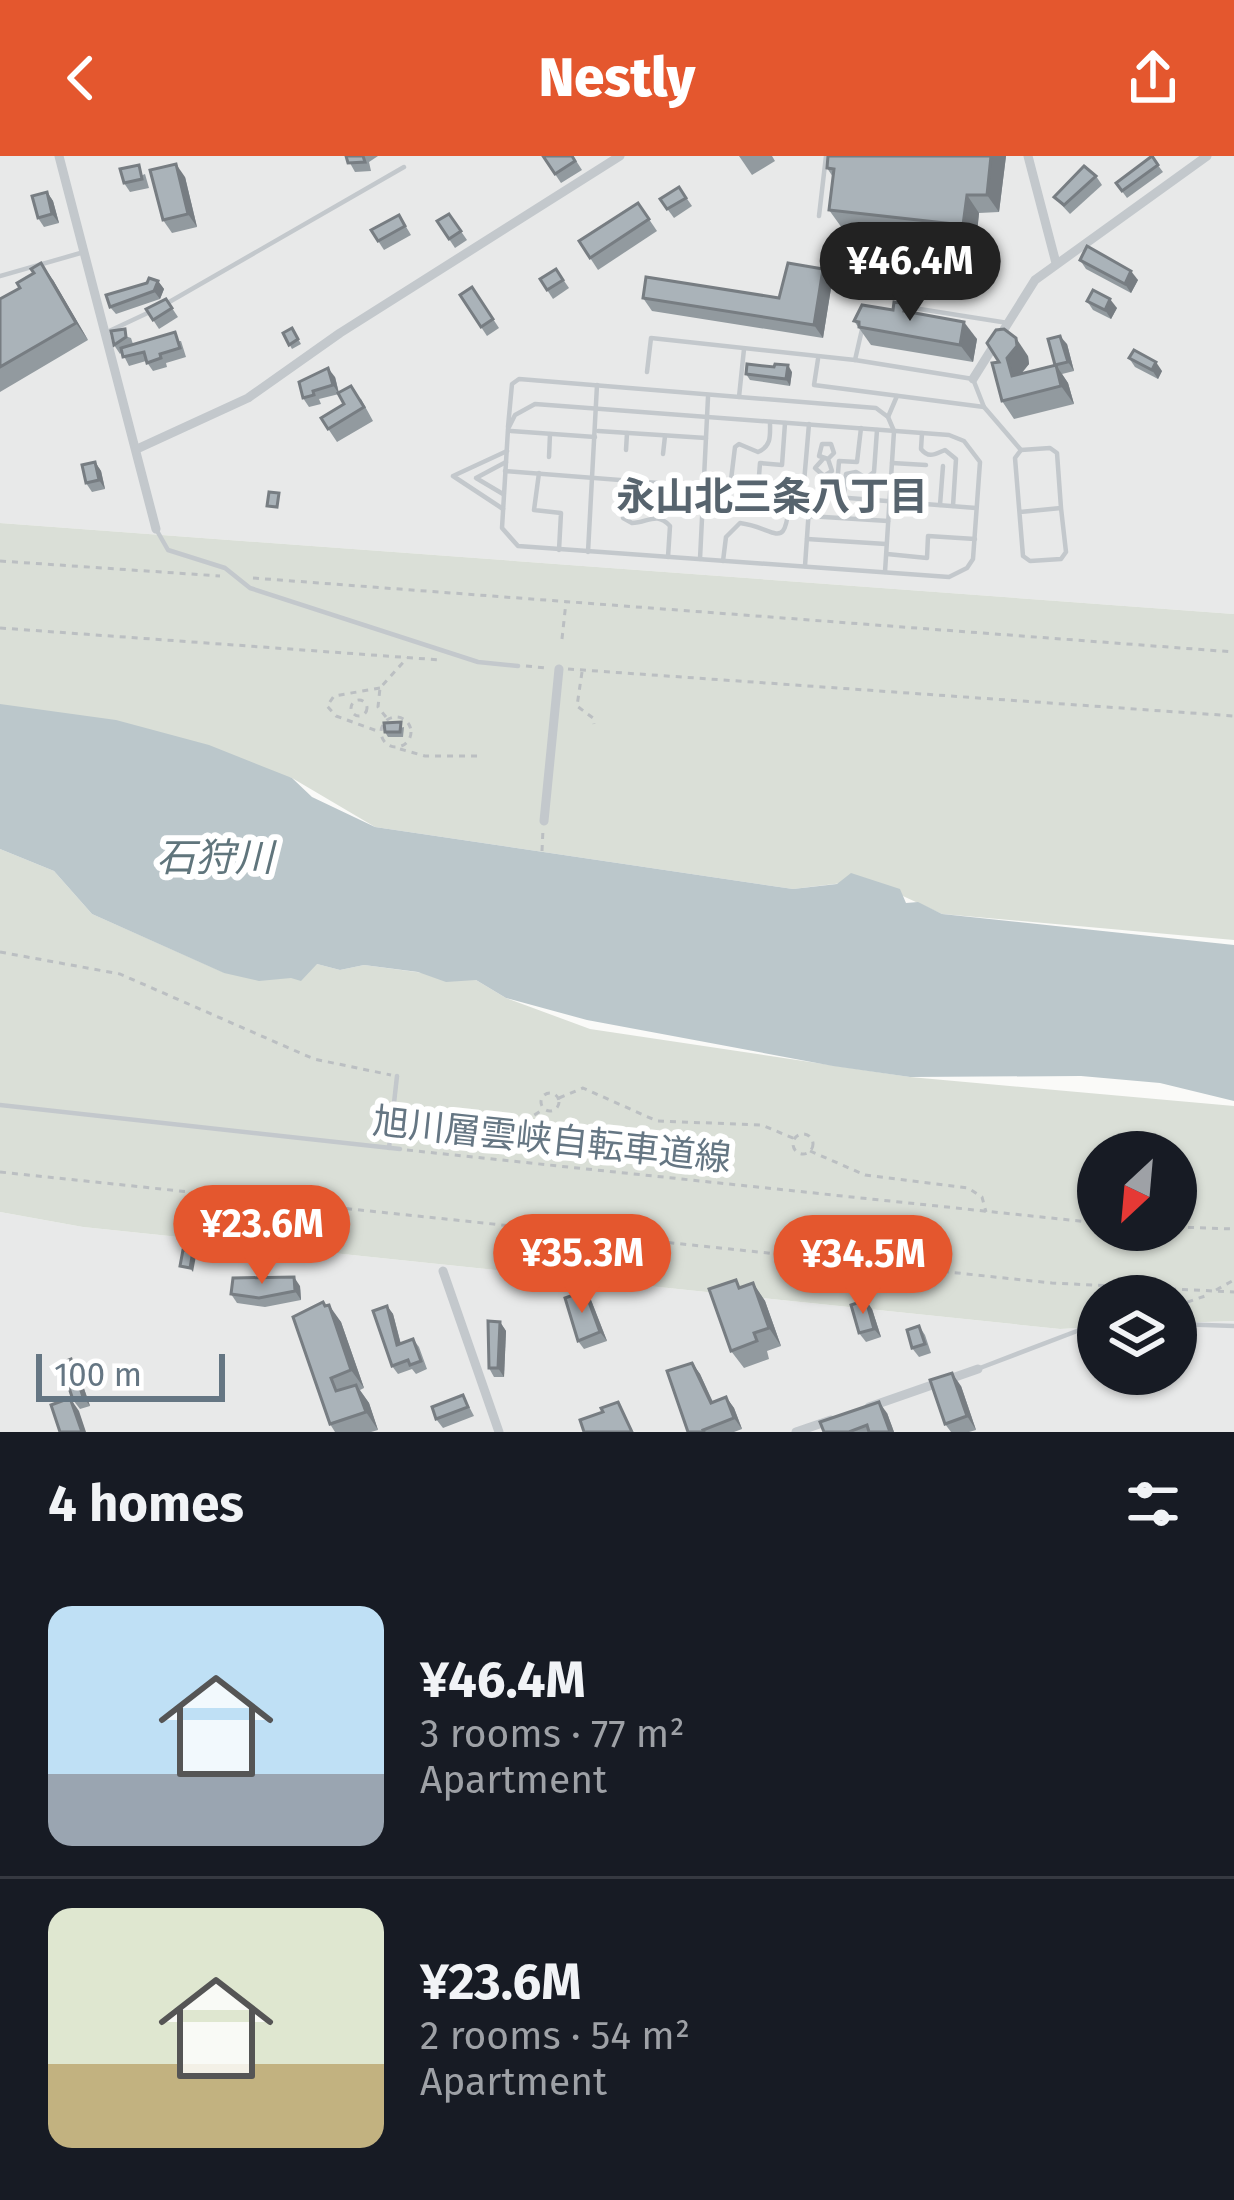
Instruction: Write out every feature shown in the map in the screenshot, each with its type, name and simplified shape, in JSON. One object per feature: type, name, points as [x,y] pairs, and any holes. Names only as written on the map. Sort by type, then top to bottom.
[{"type":"street","points":[[59,156],[156,529]]},
{"type":"street","points":[[137,449],[248,398],[340,333],[620,156]]},
{"type":"street","points":[[1028,156],[1056,263]]},
{"type":"street","points":[[973,379],[1036,280],[1207,156]]},
{"type":"street","points":[[544,821],[559,669]]},
{"type":"street","points":[[443,1271],[499,1432]]},
{"type":"street","points":[[857,1411],[978,1370]]},
{"type":"street","points":[[796,1432],[837,1418]]},
{"type":"lane","points":[[819,216],[826,156]]},
{"type":"lane","points":[[105,334],[404,167]]},
{"type":"lane","points":[[0,277],[84,252]]},
{"type":"lane","points":[[908,308],[1008,322]]},
{"type":"lane","points":[[855,360],[862,327],[872,312]]},
{"type":"lane","points":[[647,372],[650,338],[855,360],[973,379],[984,407],[1021,450]]},
{"type":"lane","points":[[739,397],[744,348]]},
{"type":"lane","points":[[818,356],[814,385],[984,407]]},
{"type":"lane","points":[[508,430],[515,416],[535,404],[809,424],[878,430],[894,431],[949,435],[964,440],[980,462],[974,559],[968,568],[949,577],[518,546],[502,528],[509,394],[512,384],[519,379],[876,408],[888,417],[894,431],[884,572]]},
{"type":"lane","points":[[588,552],[597,386]]},
{"type":"lane","points":[[700,559],[708,394]]},
{"type":"lane","points":[[888,417],[897,396]]},
{"type":"lane","points":[[730,488],[735,447],[745,444],[758,452],[765,449],[770,443],[770,422]]},
{"type":"lane","points":[[758,490],[760,463],[782,465],[785,423]]},
{"type":"lane","points":[[806,566],[809,424]]},
{"type":"lane","points":[[826,443],[818,447],[825,459],[834,453],[826,443],[828,426]]},
{"type":"lane","points":[[840,497],[839,461],[857,462],[861,428]]},
{"type":"lane","points":[[508,430],[706,438]]},
{"type":"lane","points":[[840,497],[846,474],[856,472],[866,478],[874,472],[878,430]]},
{"type":"lane","points":[[626,450],[627,433]]},
{"type":"lane","points":[[922,433],[921,449],[926,454],[945,450],[956,459],[953,506]]},
{"type":"lane","points":[[549,457],[550,434]]},
{"type":"lane","points":[[663,454],[665,436]]},
{"type":"lane","points":[[1050,448],[1057,453],[1061,508],[1066,551],[1061,559],[1030,561],[1023,556],[1015,458],[1021,450],[1050,448]]},
{"type":"lane","points":[[503,509],[453,476],[507,451]]},
{"type":"lane","points":[[504,495],[476,478],[506,462]]},
{"type":"lane","points":[[892,463],[926,465]]},
{"type":"lane","points":[[913,464],[913,473]]},
{"type":"lane","points":[[940,505],[943,466]]},
{"type":"lane","points":[[506,471],[976,508]]},
{"type":"lane","points":[[538,473],[534,510],[561,513],[559,550]]},
{"type":"lane","points":[[622,480],[623,518],[632,523],[656,517],[664,520],[670,526],[668,557]]},
{"type":"lane","points":[[931,480],[942,481]]},
{"type":"lane","points":[[724,561],[726,537],[740,523],[772,535],[782,531],[788,523],[790,493]]},
{"type":"lane","points":[[1020,512],[1061,508]]},
{"type":"lane","points":[[808,516],[888,520]]},
{"type":"lane","points":[[156,529],[168,550],[224,568],[257,591],[478,662],[518,666]]},
{"type":"lane","points":[[886,554],[927,558],[928,536],[975,539]]},
{"type":"lane","points":[[807,539],[886,544]]},
{"type":"lane","points":[[389,1148],[397,1076]]},
{"type":"lane","name":"旭川層雲峡自転車道線","points":[[0,1106],[400,1149]]},
{"type":"lane","points":[[1197,1325],[1234,1326]]},
{"type":"lane","points":[[978,1370],[1077,1331]]},
{"type":"path","points":[[0,561],[1234,652]]},
{"type":"path","points":[[562,639],[566,600]]},
{"type":"path","points":[[0,628],[454,661]]},
{"type":"path","points":[[380,732],[336,716],[327,706],[334,696],[380,688],[407,658]]},
{"type":"path","points":[[518,666],[1234,716]]},
{"type":"path","points":[[582,670],[578,706],[594,724]]},
{"type":"path","points":[[380,688],[378,707],[387,719]]},
{"type":"path","points":[[353,722],[367,710],[355,694]]},
{"type":"path","points":[[358,700],[352,708],[358,715]]},
{"type":"path","points":[[387,719],[402,718],[411,729],[406,743],[392,747]]},
{"type":"path","points":[[387,719],[380,732],[392,747],[425,756],[481,756]]},
{"type":"path","points":[[542,851],[544,821]]},
{"type":"path","points":[[0,952],[120,974],[314,1059],[397,1076]]},
{"type":"path","points":[[418,1108],[521,1124],[544,1109],[554,1111],[559,1098],[583,1088],[657,1121],[762,1125],[795,1139]]},
{"type":"path","points":[[544,1109],[545,1095],[559,1098]]},
{"type":"path","points":[[795,1139],[810,1136],[810,1151]]},
{"type":"path","points":[[795,1139],[798,1153],[810,1151],[866,1175],[968,1188],[982,1197],[987,1214]]},
{"type":"path","name":"旭川層雲峡自転車道線","points":[[400,1149],[1077,1221]]},
{"type":"path","points":[[0,1172],[1052,1283],[1234,1292]]},
{"type":"path","points":[[1197,1228],[1234,1229]]},
{"type":"path","points":[[1197,1299],[1234,1280]]},
{"type":"shaded area","points":[[0,156],[1234,156],[1234,614],[0,523]]},
{"type":"shaded area","points":[[0,523],[1234,614],[1234,940],[942,914],[868,880],[793,889],[375,827],[292,778],[0,709]]},
{"type":"shaded area","points":[[0,849],[54,871],[92,914],[225,973],[317,964],[340,970],[364,965],[476,980],[506,998],[590,1029],[910,1077],[1234,1106],[1234,1321],[1197,1322],[1197,1275],[1077,1275],[1077,1328],[1060,1329],[83,1227],[0,1212]]},
{"type":"shaded area","points":[[0,1212],[83,1227],[1077,1328],[1077,1395],[1197,1395],[1197,1322],[1234,1321],[1234,1432],[0,1432]]},
{"type":"water","name":"石狩川","points":[[0,704],[116,720],[209,745],[292,778],[312,797],[375,827],[793,889],[837,884],[851,873],[900,889],[906,903],[918,902],[942,914],[1234,945],[1234,1101],[1160,1083],[1081,1076],[910,1077],[833,1066],[587,1020],[506,998],[476,980],[446,982],[418,972],[364,965],[340,970],[317,964],[301,981],[259,981],[224,973],[92,914],[54,871],[0,849]]},
{"type":"building","points":[[346,156],[363,156],[365,162],[348,163]]},
{"type":"building","points":[[543,156],[572,156],[575,161],[555,174]]},
{"type":"building","points":[[828,156],[991,156],[987,195],[967,195],[963,225],[829,210],[834,169],[827,168]]},
{"type":"building","points":[[1152,156],[1158,165],[1122,191],[1116,183]]},
{"type":"building","points":[[176,164],[188,214],[163,220],[150,170]]},
{"type":"building","points":[[139,165],[142,179],[124,183],[120,169]]},
{"type":"building","points":[[1084,166],[1096,176],[1064,205],[1054,197]]},
{"type":"building","points":[[679,187],[686,198],[667,209],[660,199]]},
{"type":"building","points":[[47,192],[52,214],[38,218],[32,196]]},
{"type":"building","points":[[638,203],[649,219],[590,258],[579,241]]},
{"type":"building","points":[[449,214],[461,231],[449,239],[437,221]]},
{"type":"building","points":[[399,215],[405,226],[378,241],[371,230]]},
{"type":"building","points":[[1087,246],[1131,271],[1125,284],[1080,260]]},
{"type":"building","points":[[41,263],[76,323],[0,367],[0,299],[20,288],[17,283]]},
{"type":"building","points":[[788,263],[823,269],[814,325],[643,298],[646,277],[779,298]]},
{"type":"building","points":[[556,269],[563,280],[547,290],[540,279]]},
{"type":"building","points":[[149,278],[158,281],[154,291],[110,307],[106,295],[147,283]]},
{"type":"building","points":[[472,287],[493,319],[481,327],[460,295]]},
{"type":"building","points":[[1093,290],[1110,299],[1105,310],[1087,301]]},
{"type":"building","points":[[166,299],[172,308],[153,320],[146,309]]},
{"type":"building","points":[[894,302],[906,304],[904,311],[964,322],[960,345],[859,327],[854,321],[862,305],[893,310]]},
{"type":"building","points":[[292,328],[298,339],[289,345],[283,333]]},
{"type":"building","points":[[125,329],[126,337],[114,345],[111,331]]},
{"type":"building","points":[[1004,329],[1016,338],[1017,346],[1007,358],[1012,376],[1056,365],[1061,386],[1002,401],[992,363],[999,362],[987,343],[996,330]]},
{"type":"building","points":[[175,332],[180,348],[160,354],[161,358],[147,363],[144,352],[123,357],[121,348]]},
{"type":"building","points":[[1060,336],[1068,362],[1055,365],[1048,339]]},
{"type":"building","points":[[1134,350],[1156,362],[1152,370],[1129,358]]},
{"type":"building","points":[[747,364],[788,365],[786,379],[746,374]]},
{"type":"building","points":[[328,368],[333,385],[303,398],[299,382]]},
{"type":"building","points":[[351,386],[364,407],[328,429],[321,418],[344,404],[338,393]]},
{"type":"building","points":[[95,462],[99,480],[86,483],[82,465]]},
{"type":"building","points":[[269,492],[279,493],[277,507],[267,506]]},
{"type":"building","points":[[401,722],[400,732],[385,732],[384,723]]},
{"type":"building","points":[[183,1250],[193,1251],[190,1268],[180,1266]]},
{"type":"building","points":[[294,1277],[295,1291],[259,1298],[231,1294],[233,1278]]},
{"type":"building","points":[[736,1280],[739,1288],[753,1283],[769,1328],[754,1333],[757,1341],[731,1351],[709,1289]]},
{"type":"building","points":[[585,1291],[600,1332],[578,1341],[565,1298]]},
{"type":"building","points":[[866,1300],[874,1329],[859,1333],[851,1305]]},
{"type":"building","points":[[323,1302],[329,1305],[351,1370],[331,1378],[336,1391],[356,1385],[366,1412],[330,1424],[293,1317]]},
{"type":"building","points":[[387,1306],[397,1345],[413,1339],[421,1361],[392,1366],[373,1311]]},
{"type":"building","points":[[488,1321],[500,1322],[498,1368],[489,1368]]},
{"type":"building","points":[[919,1326],[925,1344],[912,1348],[907,1330]]},
{"type":"building","points":[[71,1359],[83,1397],[73,1400],[61,1363]]},
{"type":"building","points":[[692,1363],[711,1403],[726,1397],[734,1418],[704,1432],[688,1432],[667,1371]]},
{"type":"building","points":[[952,1373],[967,1416],[945,1424],[930,1380]]},
{"type":"building","points":[[463,1395],[468,1407],[436,1419],[432,1407]]},
{"type":"building","points":[[70,1398],[82,1432],[60,1432],[51,1405]]},
{"type":"building","points":[[618,1402],[632,1432],[584,1432],[580,1420]]},
{"type":"building","points":[[879,1402],[890,1432],[869,1432],[867,1425],[849,1432],[824,1432],[820,1422]]},
{"type":"district","name":"永山北三条八丁目","points":[[772,496]]}]
